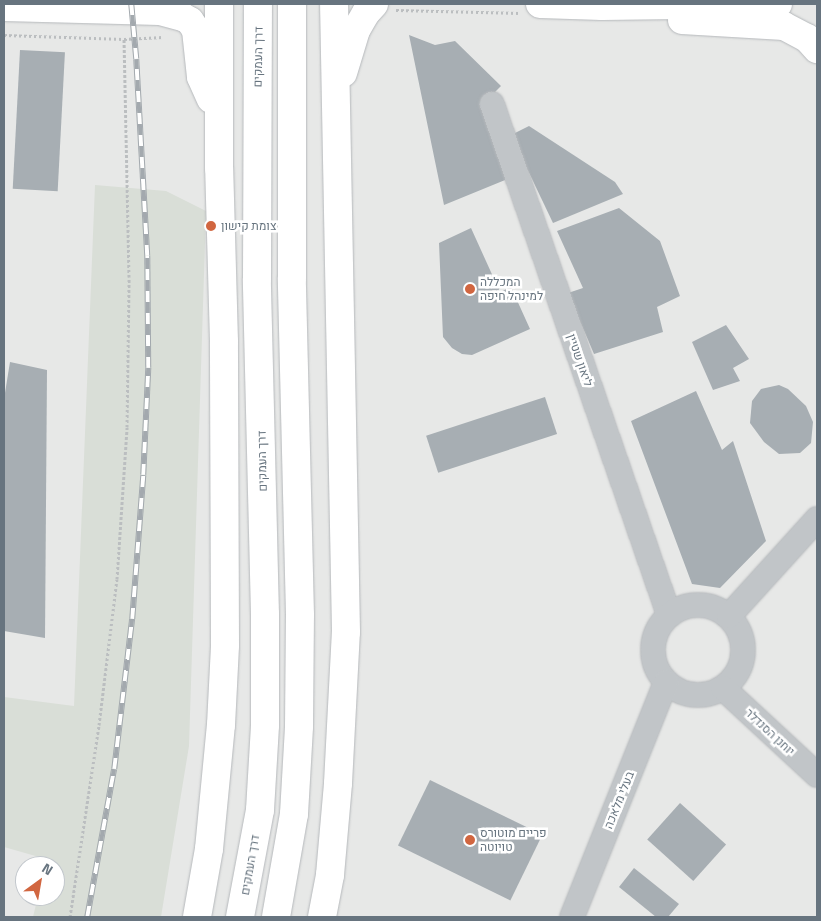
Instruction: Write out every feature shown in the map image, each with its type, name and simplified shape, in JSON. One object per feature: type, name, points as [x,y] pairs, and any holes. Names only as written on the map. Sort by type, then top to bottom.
[{"type":"highway","points":[[198,917],[210,840],[221,725],[225,645],[224,342],[219,168],[219,4]]},
{"type":"highway","name":"דרך העמקים","points":[[240,917],[260,810],[264,725],[265,615],[257,279],[258,4]]},
{"type":"highway","points":[[276,917],[294,814],[299,726],[300,615],[292,268],[292,4]]},
{"type":"highway","points":[[322,917],[330,875],[338,792],[346,632],[334,4]]},
{"type":"highway","points":[[337,106],[352,43],[361,21],[374,4]]},
{"type":"highway","points":[[540,4],[602,6],[778,4]]},
{"type":"highway","points":[[602,6],[695,23],[784,26],[808,38],[817,50]]},
{"type":"highway","points":[[4,7],[160,11],[183,17],[190,21],[196,30],[201,77],[209,96],[220,112]]},
{"type":"street","name":"ליאון שטיין","points":[[492,104],[668,615]]},
{"type":"street","points":[[729,616],[817,519]]},
{"type":"street","points":[[692,605],[705,605],[718,609],[729,616],[738,627],[743,640],[744,653],[741,667],[734,679],[723,688],[709,694],[694,696],[679,692],[666,682],[657,670],[653,656],[653,640],[659,626],[668,615],[692,605]]},
{"type":"street","name":"בעלי מלאכה","points":[[572,917],[666,682]]},
{"type":"street","name":"יוחנן הסנדלר","points":[[723,688],[817,776]]},
{"type":"path","points":[[4,35],[124,39],[156,38],[172,34]]},
{"type":"path","points":[[70,917],[99,724],[117,579],[126,426],[129,277],[124,39]]},
{"type":"shaded area","points":[[4,4],[817,4],[817,917],[4,917]]},
{"type":"shaded area","points":[[95,185],[166,191],[206,211],[189,746],[161,917],[33,917],[36,906],[65,906],[65,856],[36,856],[4,847],[4,697],[74,706]]},
{"type":"building","points":[[409,35],[435,45],[455,41],[501,86],[485,102],[515,176],[444,205]]},
{"type":"building","points":[[20,50],[65,52],[58,191],[13,189]]},
{"type":"building","points":[[529,126],[615,182],[623,194],[553,223],[511,135]]},
{"type":"building","points":[[619,208],[660,241],[680,296],[657,307],[663,332],[594,354],[568,293],[583,288],[557,231]]},
{"type":"building","name":"המכללה למינהל חיפה","points":[[471,228],[500,292],[511,287],[530,329],[472,355],[462,354],[452,348],[443,337],[439,243]]},
{"type":"building","points":[[726,325],[749,359],[733,368],[740,381],[713,390],[692,342]]},
{"type":"building","points":[[10,362],[47,370],[45,638],[4,631],[4,399]]},
{"type":"building","points":[[779,385],[788,389],[806,406],[813,422],[811,443],[800,453],[779,454],[764,442],[750,423],[752,401],[761,389]]},
{"type":"building","points":[[696,391],[722,450],[733,441],[766,541],[720,588],[692,584],[631,421]]},
{"type":"building","points":[[545,397],[557,434],[438,473],[426,436]]},
{"type":"building","name":"פריים מוטורס טויוטה","points":[[430,780],[542,835],[510,900],[398,846]]},
{"type":"building","points":[[680,803],[726,844],[693,881],[647,839]]},
{"type":"building","points":[[634,868],[679,904],[668,917],[656,917],[619,887]]},
{"type":"railway","points":[[87,917],[114,769],[132,619],[143,475],[148,368],[147,256],[136,59],[131,4]]},
{"type":"place","name":"צומת קישון","points":[[211,226]]},
{"type":"place","name":"המכללה למינהל חיפה","points":[[470,289]]},
{"type":"place","name":"פריים מוטורס טויוטה","points":[[470,840]]}]
